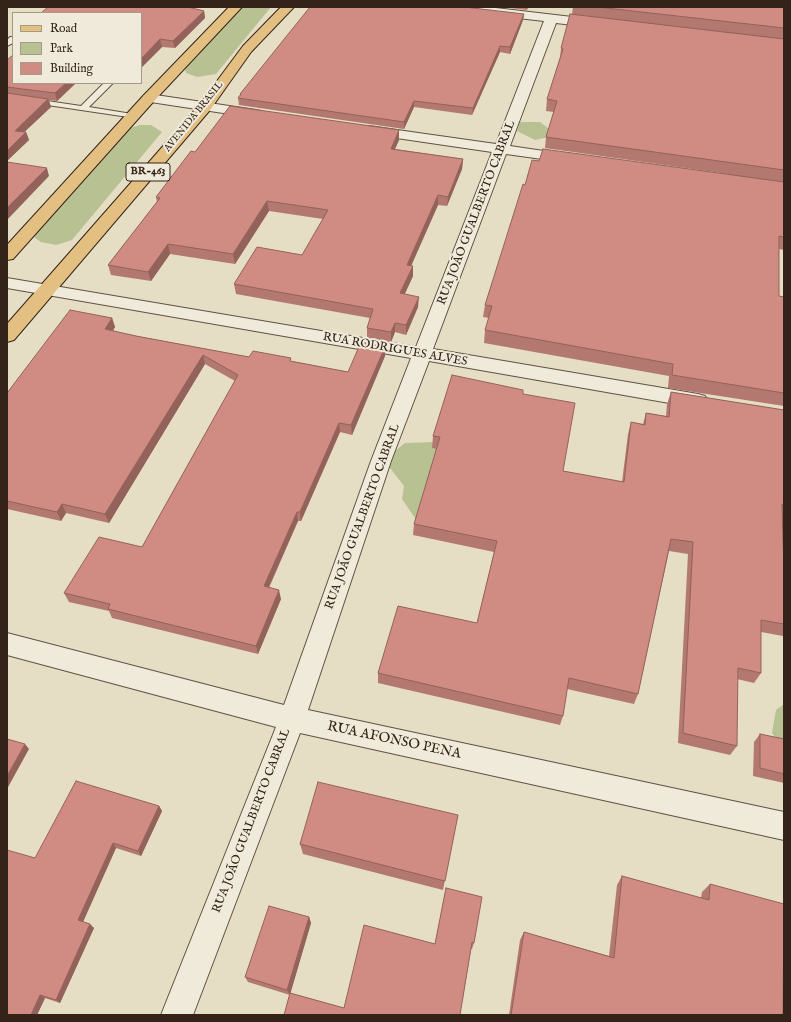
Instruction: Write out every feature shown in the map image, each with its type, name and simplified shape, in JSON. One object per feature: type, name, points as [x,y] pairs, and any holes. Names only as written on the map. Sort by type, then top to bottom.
[{"type":"main road","points":[[7,255],[132,116],[236,7]]},
{"type":"main road","name":"AVENIDA BRASIL","points":[[7,336],[205,107],[247,49],[288,7]]},
{"type":"street","points":[[457,7],[613,26]]},
{"type":"street","name":"RUA JOÃO GUALBERTO CABRAL","points":[[177,1015],[292,719],[381,461],[551,19]]},
{"type":"street","points":[[149,98],[268,116]]},
{"type":"street","points":[[354,128],[588,161]]},
{"type":"street","name":"RUA RODRIGUES ALVES","points":[[7,283],[713,404]]},
{"type":"street","name":"RUA AFONSO PENA","points":[[7,644],[292,719],[784,826]]},
{"type":"lane","points":[[83,108],[108,84]]},
{"type":"lane","points":[[7,97],[132,116]]},
{"type":"green space","points":[[240,7],[271,7],[216,74],[197,77],[186,73],[185,69]]},
{"type":"green space","points":[[520,122],[540,122],[549,129],[549,137],[535,140],[517,131]]},
{"type":"green space","points":[[140,125],[151,125],[162,132],[72,240],[56,245],[41,242],[35,238],[35,234],[127,129]]},
{"type":"green space","points":[[433,442],[447,448],[449,514],[415,518],[402,499],[404,486],[384,460],[405,443]]},
{"type":"green space","points":[[784,704],[784,749],[772,733],[776,710]]},
{"type":"building","points":[[48,7],[188,7],[204,11],[173,41],[160,39],[142,58],[142,12],[42,12]]},
{"type":"building","points":[[310,7],[464,7],[524,14],[510,47],[500,46],[473,108],[414,101],[404,122],[238,98]]},
{"type":"building","points":[[597,7],[784,7],[784,28]]},
{"type":"building","points":[[570,14],[784,39],[784,170],[546,137],[557,101],[547,99],[563,49],[561,48]]},
{"type":"building","points":[[12,56],[12,84],[65,84],[55,93],[7,87],[7,60]]},
{"type":"building","points":[[7,93],[48,99],[15,131],[26,132],[7,151]]},
{"type":"building","points":[[230,106],[399,130],[391,149],[463,159],[448,197],[438,195],[407,265],[413,266],[400,293],[419,297],[406,325],[395,323],[391,332],[367,328],[373,309],[234,284],[257,247],[302,255],[328,210],[267,201],[233,254],[168,244],[148,272],[108,265],[160,198],[156,197],[191,151],[195,152]]},
{"type":"building","points":[[543,149],[784,182],[784,237],[779,236],[779,296],[784,297],[784,393],[672,375],[673,364],[485,330],[492,306],[485,305],[523,184],[525,185],[532,160],[539,161]]},
{"type":"building","points":[[7,162],[47,168],[7,208]]},
{"type":"building","points":[[70,310],[112,318],[105,329],[136,336],[249,357],[253,351],[291,358],[290,361],[348,372],[361,342],[385,347],[351,425],[339,423],[300,512],[297,512],[264,586],[279,590],[256,646],[108,609],[110,604],[64,593],[99,537],[142,547],[238,375],[203,355],[105,514],[62,504],[57,512],[7,501],[7,393]]},
{"type":"building","points":[[452,375],[523,390],[523,394],[575,403],[563,471],[624,482],[631,422],[645,425],[646,413],[669,417],[671,392],[784,410],[784,505],[782,504],[784,624],[761,620],[761,673],[738,668],[737,746],[683,733],[693,542],[671,539],[638,694],[569,678],[563,716],[378,673],[398,606],[477,623],[497,541],[414,524],[440,437],[433,436]]},
{"type":"building","points":[[760,734],[784,739],[784,774],[760,768]]},
{"type":"building","points":[[7,739],[25,744],[7,776]]},
{"type":"building","points":[[76,781],[159,806],[138,851],[113,843],[78,920],[90,924],[56,1000],[40,995],[31,1015],[7,1015],[7,850],[35,858]]},
{"type":"building","points":[[318,782],[458,815],[445,881],[300,844]]},
{"type":"building","points":[[622,876],[709,900],[710,884],[784,904],[783,1015],[511,1015],[524,932],[614,958]]},
{"type":"building","points":[[446,888],[482,897],[474,943],[472,942],[460,1015],[284,1015],[290,993],[344,1008],[364,925],[435,944]]},
{"type":"building","points":[[269,906],[309,917],[287,990],[245,977]]}]
